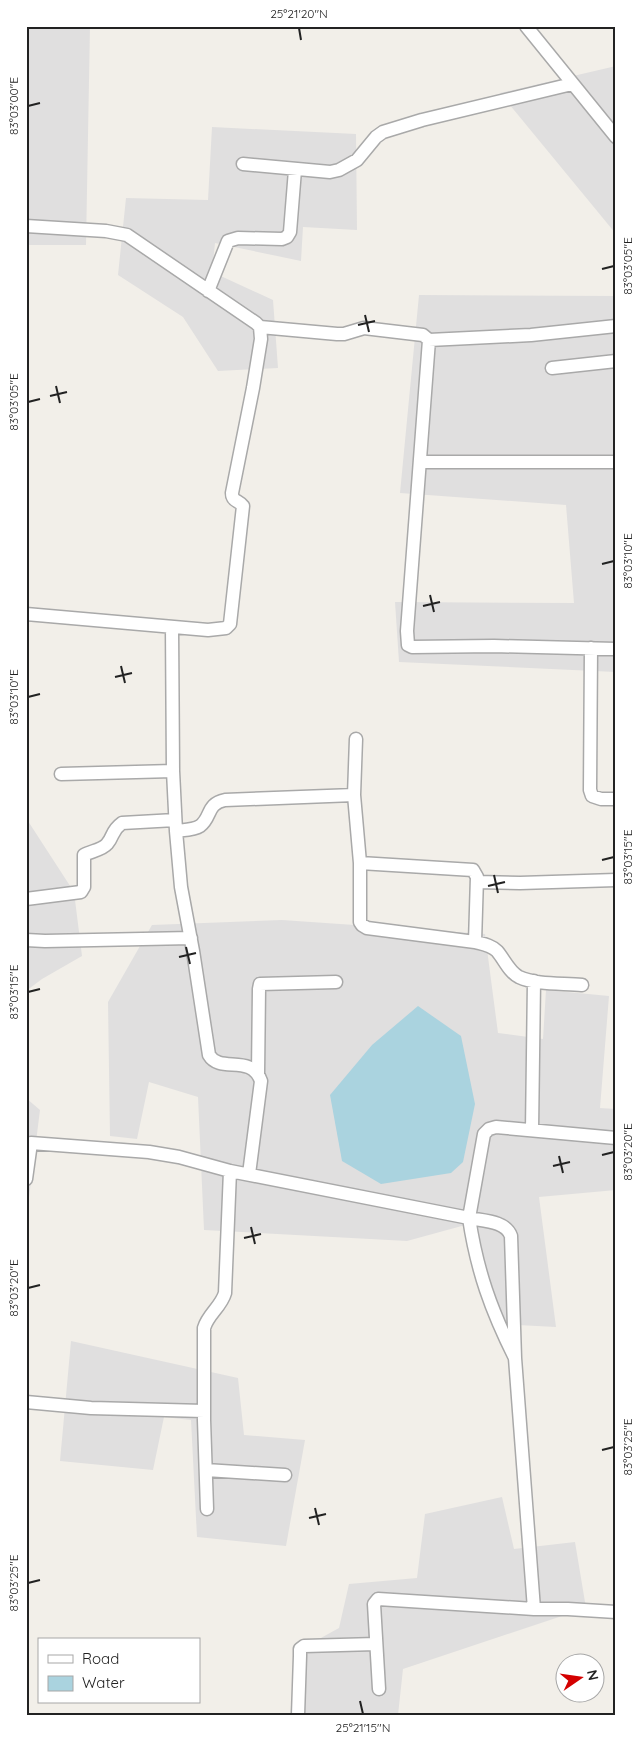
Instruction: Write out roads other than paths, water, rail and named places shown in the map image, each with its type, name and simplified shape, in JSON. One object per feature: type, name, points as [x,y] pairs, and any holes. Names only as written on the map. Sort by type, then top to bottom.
[{"type":"street","points":[[526,26],[616,137]]},
{"type":"street","points":[[243,164],[295,170],[330,172],[339,170],[356,160],[376,137],[383,132],[422,120],[572,84]]},
{"type":"street","points":[[208,291],[228,241],[238,238],[282,239],[287,237],[290,232],[295,170]]},
{"type":"street","points":[[26,226],[106,231],[127,235],[260,327],[337,334],[344,334],[364,328],[423,335],[429,340],[530,335],[616,326]]},
{"type":"street","points":[[26,614],[219,630],[226,628],[230,624],[243,506],[234,501],[232,493],[253,388],[261,339],[260,327]]},
{"type":"street","points":[[429,340],[407,631],[408,645],[412,647],[616,648]]},
{"type":"street","points":[[552,368],[616,361]]},
{"type":"street","points":[[420,462],[616,462]]},
{"type":"street","points":[[172,627],[173,771],[175,826],[181,887],[209,1055],[216,1062],[246,1066],[254,1069],[261,1081],[249,1174]]},
{"type":"street","points":[[591,648],[590,790],[592,796],[596,798],[616,799]]},
{"type":"street","points":[[356,738],[354,795],[360,863],[360,922],[362,926],[488,945],[496,950],[514,974],[520,978],[534,981],[582,984]]},
{"type":"street","points":[[61,774],[173,771]]},
{"type":"street","points":[[26,899],[81,892],[84,887],[84,855],[108,844],[115,828],[122,823],[198,827],[203,824],[212,806],[225,800],[354,795]]},
{"type":"street","points":[[360,863],[469,870],[475,872],[477,882],[475,942]]},
{"type":"street","points":[[477,882],[520,883],[616,880]]},
{"type":"street","points":[[26,940],[190,938]]},
{"type":"street","points":[[532,1130],[534,981]]},
{"type":"street","points":[[258,1074],[258,988],[260,984],[336,982]]},
{"type":"street","points":[[515,1358],[497,1322],[482,1282],[473,1245],[470,1218],[484,1134],[489,1129],[496,1127],[616,1138]]},
{"type":"street","points":[[26,1179],[29,1143],[149,1152],[179,1157],[230,1171],[470,1218],[502,1225],[509,1229],[512,1236],[515,1358],[534,1610]]},
{"type":"street","points":[[208,1509],[204,1411],[204,1328],[206,1321],[219,1306],[225,1293],[230,1171]]},
{"type":"street","points":[[26,1402],[91,1408],[204,1411]]},
{"type":"street","points":[[206,1470],[285,1475]]},
{"type":"street","points":[[378,1689],[374,1604],[378,1599],[534,1610],[568,1609],[616,1612]]},
{"type":"street","points":[[298,1715],[300,1649],[304,1646],[376,1644]]},
{"type":"water","points":[[418,1006],[461,1036],[475,1104],[463,1162],[451,1173],[381,1184],[342,1161],[330,1095],[372,1045]]}]
